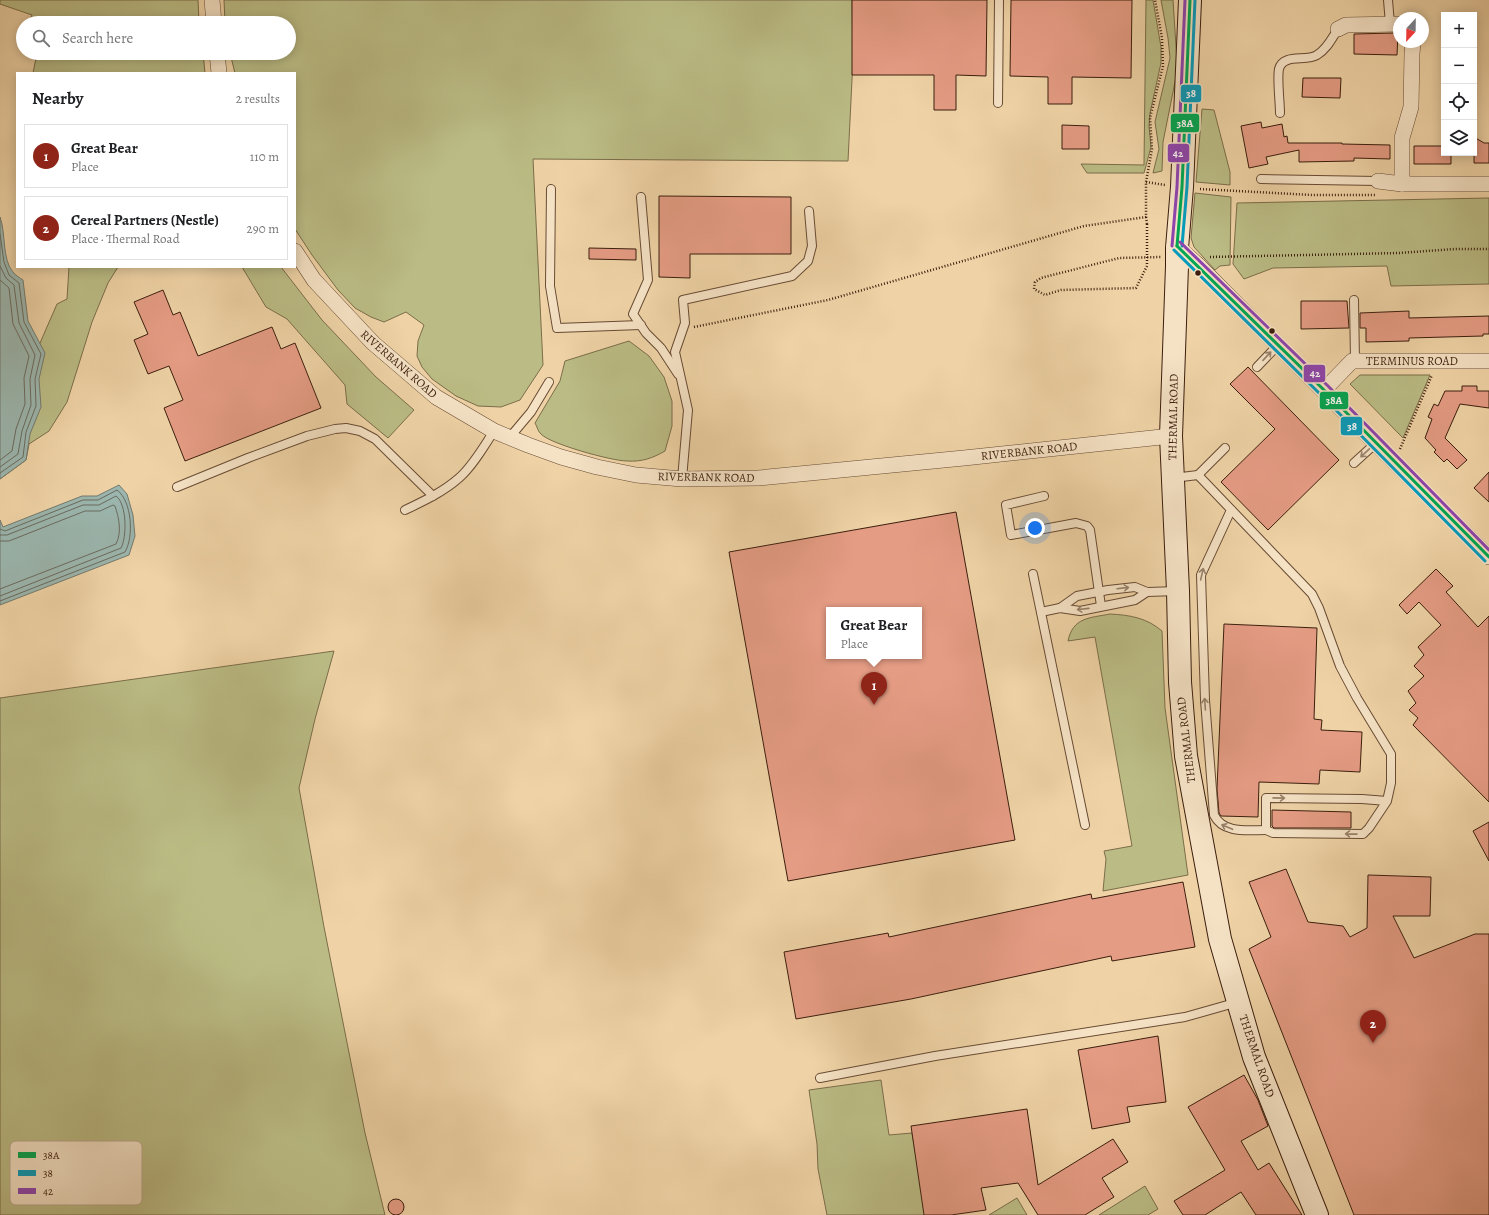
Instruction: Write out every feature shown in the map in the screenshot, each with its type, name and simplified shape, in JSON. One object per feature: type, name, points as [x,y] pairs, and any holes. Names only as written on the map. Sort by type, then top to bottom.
[{"type":"street","points":[[212,0],[213,16]]},
{"type":"street","name":"THERMAL ROAD","points":[[1190,0],[1179,224],[1183,255],[1171,436],[1178,591],[1180,682],[1186,756],[1220,939],[1254,1057],[1318,1215]]},
{"type":"street","points":[[1338,29],[1346,25],[1393,24]]},
{"type":"street","points":[[1402,184],[1402,138],[1411,107],[1412,48]]},
{"type":"street","points":[[218,60],[219,72]]},
{"type":"street","points":[[1379,188],[1402,184],[1489,184]]},
{"type":"street","name":"RIVERBANK ROAD","points":[[296,252],[314,280],[373,343],[436,398],[494,431],[562,457],[597,467],[636,475],[682,479],[758,478],[1171,436]]},
{"type":"street","points":[[1183,255],[1324,390],[1489,557]]},
{"type":"street","name":"TERMINUS ROAD","points":[[1324,390],[1352,361],[1489,361]]},
{"type":"lane","points":[[998,103],[999,0]]},
{"type":"lane","points":[[1388,0],[1393,20]]},
{"type":"lane","points":[[1280,113],[1279,70],[1283,63],[1291,59],[1310,58],[1318,54],[1327,47],[1338,29]]},
{"type":"lane","points":[[1262,179],[1379,188]]},
{"type":"lane","points":[[551,189],[550,286],[557,328],[640,325]]},
{"type":"lane","points":[[641,196],[648,280],[633,314],[646,333],[661,348],[682,380]]},
{"type":"lane","points":[[682,479],[688,410],[675,352],[685,323],[683,300],[792,276],[808,261],[812,246],[809,211]]},
{"type":"lane","points":[[1354,300],[1355,361]]},
{"type":"lane","points":[[1257,367],[1278,345]]},
{"type":"lane","points":[[510,437],[531,412],[549,382]]},
{"type":"lane","points":[[177,487],[307,436],[335,429],[346,428],[360,431],[375,439],[433,496]]},
{"type":"lane","points":[[405,510],[433,496],[460,478],[494,431]]},
{"type":"lane","points":[[1354,463],[1376,443]]},
{"type":"lane","points":[[1172,478],[1198,475],[1225,448]]},
{"type":"lane","points":[[1198,475],[1312,594],[1319,608],[1340,666],[1357,698],[1391,754],[1391,783],[1387,801],[1369,828],[1363,834],[1273,833],[1266,830],[1237,830],[1222,825],[1217,821],[1214,815],[1205,700],[1201,575],[1231,510]]},
{"type":"lane","points":[[1044,496],[1006,505],[1011,535],[1076,523],[1087,526],[1090,530],[1101,606]]},
{"type":"lane","points":[[1033,574],[1085,825]]},
{"type":"lane","points":[[1060,608],[1077,596],[1099,592],[1135,587],[1146,592],[1178,591]]},
{"type":"lane","points":[[1041,612],[1060,608],[1080,611],[1135,600],[1146,592]]},
{"type":"lane","points":[[1266,830],[1266,798],[1362,799],[1387,801]]},
{"type":"lane","points":[[820,1078],[935,1056],[1185,1017],[1239,1002]]},
{"type":"path","points":[[1155,0],[1162,38],[1163,66],[1150,118],[1152,149],[1146,182],[1147,224],[1147,266],[1136,288],[1061,290],[1045,295],[1034,289],[1035,282],[1041,278],[1119,258],[1183,255],[1399,253],[1455,249],[1489,249]]},
{"type":"path","points":[[1146,182],[1233,192],[1312,195],[1379,188]]},
{"type":"path","points":[[683,329],[828,300],[1084,226],[1146,217]]},
{"type":"path","points":[[1394,462],[1437,361]]},
{"type":"green space","points":[[0,0],[198,0],[199,16],[32,16],[0,4]]},
{"type":"green space","points":[[224,0],[852,0],[853,59],[848,161],[533,159],[543,365],[520,400],[501,407],[478,406],[456,396],[432,379],[422,367],[417,356],[418,341],[424,325],[406,312],[384,322],[355,308],[338,290],[296,231],[296,72],[235,72],[232,60],[296,60],[296,16],[225,16]]},
{"type":"green space","points":[[1146,0],[1153,0],[1161,47],[1161,63],[1150,113],[1149,126],[1151,147],[1144,173],[1087,173],[1081,164],[1144,165]]},
{"type":"green space","points":[[1161,0],[1173,0],[1177,62],[1176,77],[1163,142],[1162,171],[1153,173],[1159,149],[1155,122],[1170,58]]},
{"type":"green space","points":[[36,60],[204,60],[205,72],[33,72]]},
{"type":"green space","points":[[1202,109],[1214,110],[1230,172],[1230,185],[1196,182]]},
{"type":"green space","points":[[1195,193],[1231,197],[1230,265],[1220,266],[1215,270],[1194,247],[1191,238]]},
{"type":"green space","points":[[1489,198],[1489,284],[1391,286],[1387,266],[1273,268],[1244,279],[1233,264],[1237,203]]},
{"type":"green space","points":[[69,268],[117,268],[108,283],[92,322],[67,402],[49,431],[29,444],[26,460],[0,479],[0,304],[33,359],[57,304],[67,299]]},
{"type":"green space","points":[[243,268],[282,268],[322,320],[376,377],[414,410],[388,438],[347,404],[345,385],[287,319],[266,307]]},
{"type":"green space","points":[[629,341],[649,356],[664,377],[672,401],[672,426],[665,451],[652,458],[642,460],[619,460],[568,447],[547,438],[540,433],[535,423],[560,381],[565,361]]},
{"type":"green space","points":[[1360,375],[1430,375],[1403,438],[1350,384]]},
{"type":"green space","points":[[1110,614],[1138,618],[1150,623],[1162,631],[1165,708],[1188,875],[1103,891],[1106,859],[1104,851],[1132,846],[1095,637],[1068,641],[1070,633],[1078,623],[1089,618]]},
{"type":"green space","points":[[334,651],[315,719],[299,788],[324,927],[365,1133],[385,1215],[0,1215],[0,698]]},
{"type":"green space","points":[[881,1080],[889,1135],[912,1133],[926,1215],[827,1215],[818,1169],[817,1144],[809,1090]]},
{"type":"green space","points":[[1145,1186],[1158,1209],[1148,1215],[1099,1215]]},
{"type":"green space","points":[[1017,1198],[1027,1215],[989,1215]]},
{"type":"water","points":[[0,217],[7,261],[14,273],[23,280],[28,321],[45,353],[39,379],[41,407],[30,434],[26,460],[0,479]]},
{"type":"water","points":[[119,485],[127,494],[133,515],[135,536],[129,555],[0,605],[0,520],[3,527],[82,496],[97,496]]},
{"type":"building","points":[[852,0],[987,0],[986,76],[956,75],[956,110],[934,110],[934,75],[852,75]]},
{"type":"building","points":[[1011,0],[1132,0],[1131,78],[1072,77],[1072,104],[1048,104],[1048,77],[1010,76]]},
{"type":"building","points":[[1393,33],[1393,48],[1397,48],[1397,55],[1354,54],[1354,34]]},
{"type":"building","points":[[1303,78],[1341,78],[1340,98],[1302,97]]},
{"type":"building","points":[[1261,122],[1262,128],[1282,124],[1284,137],[1287,136],[1288,143],[1390,145],[1390,159],[1354,158],[1354,161],[1299,162],[1299,150],[1266,157],[1268,164],[1249,168],[1241,126]]},
{"type":"building","points":[[1062,125],[1089,126],[1089,149],[1062,149]]},
{"type":"building","points":[[1477,139],[1484,143],[1489,143],[1489,163],[1474,163],[1474,156],[1477,156]]},
{"type":"building","points":[[1414,146],[1441,146],[1441,156],[1451,156],[1451,164],[1414,164]]},
{"type":"building","points":[[659,196],[791,197],[791,254],[690,254],[690,278],[659,277]]},
{"type":"building","points":[[589,248],[636,249],[636,260],[589,259]]},
{"type":"building","points":[[163,290],[173,315],[180,312],[198,356],[272,327],[281,349],[295,343],[321,408],[185,461],[164,408],[183,400],[169,366],[148,374],[134,340],[148,334],[134,302]]},
{"type":"building","points":[[1301,301],[1347,301],[1349,328],[1301,329]]},
{"type":"building","points":[[1409,311],[1409,318],[1489,316],[1489,334],[1483,334],[1483,336],[1409,338],[1409,341],[1366,342],[1366,328],[1360,328],[1360,313]]},
{"type":"building","points":[[1248,367],[1339,460],[1268,530],[1221,482],[1275,429],[1230,384]]},
{"type":"building","points":[[1462,386],[1477,386],[1477,391],[1489,391],[1489,408],[1460,404],[1445,438],[1467,460],[1457,469],[1447,459],[1444,462],[1434,452],[1436,450],[1425,438],[1432,419],[1428,417],[1434,404],[1438,406],[1445,391],[1462,391]]},
{"type":"building","points":[[1489,472],[1489,502],[1474,488]]},
{"type":"building","points":[[956,512],[1015,840],[788,881],[729,552]]},
{"type":"building","points":[[1436,569],[1453,586],[1446,592],[1478,627],[1489,616],[1489,802],[1413,725],[1418,718],[1409,710],[1416,703],[1408,691],[1424,676],[1414,666],[1424,655],[1418,647],[1441,625],[1419,602],[1407,614],[1399,605]]},
{"type":"building","points":[[1224,624],[1317,628],[1314,719],[1322,720],[1321,730],[1362,732],[1360,772],[1320,770],[1319,784],[1259,782],[1258,817],[1221,816],[1219,813],[1217,789]]},
{"type":"building","points":[[1272,810],[1351,812],[1351,828],[1274,828],[1272,826]]},
{"type":"building","points":[[1489,822],[1489,861],[1473,831]]},
{"type":"building","points":[[1286,869],[1308,922],[1343,926],[1350,937],[1367,928],[1368,875],[1431,877],[1430,916],[1393,916],[1414,958],[1475,934],[1489,934],[1489,1215],[1354,1215],[1249,949],[1271,937],[1249,882]]},
{"type":"building","points":[[1183,882],[1195,947],[1112,961],[1111,956],[911,999],[796,1019],[784,952],[888,933],[889,937],[1091,894],[1092,899]]},
{"type":"building","points":[[1158,1036],[1166,1102],[1127,1107],[1130,1122],[1092,1129],[1078,1050]]},
{"type":"building","points":[[1244,1075],[1258,1100],[1268,1126],[1241,1141],[1258,1170],[1269,1163],[1302,1215],[1256,1215],[1241,1192],[1205,1215],[1183,1215],[1174,1201],[1225,1170],[1188,1107]]},
{"type":"building","points":[[1027,1109],[1038,1185],[1113,1139],[1128,1162],[1102,1178],[1114,1197],[1085,1215],[1038,1215],[1018,1183],[981,1188],[986,1210],[951,1215],[924,1215],[911,1126]]},
{"type":"building","points":[[396,1199],[402,1201],[404,1207],[402,1213],[396,1215],[390,1213],[388,1207],[390,1201]]},
{"type":"transit line","name":"42","points":[[1172,246],[1177,187],[1185,0]]},
{"type":"transit line","name":"38A","points":[[1177,246],[1182,187],[1190,0]]},
{"type":"transit line","name":"38","points":[[1182,246],[1187,187],[1195,0]]},
{"type":"transit line","name":"42","points":[[1180,242],[1328,386],[1489,550]]},
{"type":"transit line","name":"38A","points":[[1177,246],[1324,390],[1489,557]]},
{"type":"transit line","name":"38","points":[[1174,250],[1320,394],[1485,561]]},
{"type":"place","name":"Great Bear","points":[[874,705]]},
{"type":"place","name":"Cereal Partners (Nestle)","points":[[1373,1043]]}]
